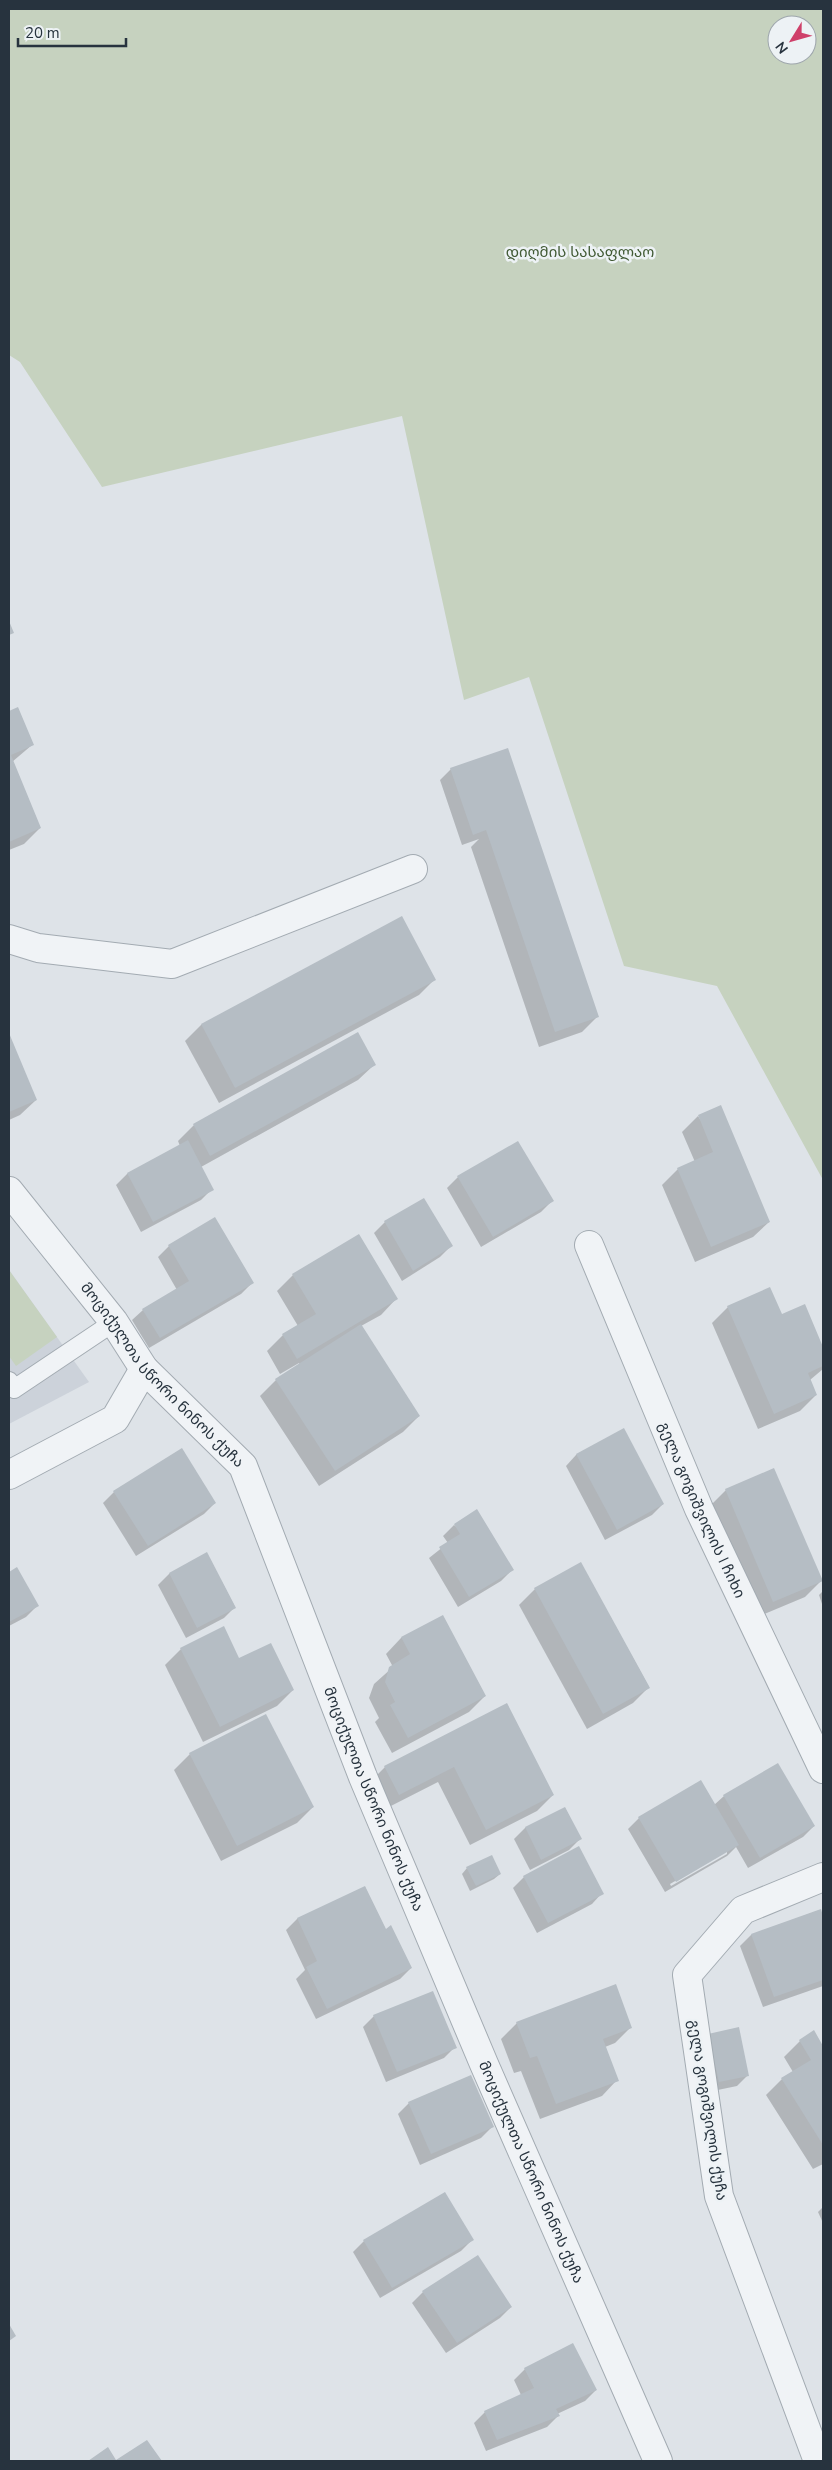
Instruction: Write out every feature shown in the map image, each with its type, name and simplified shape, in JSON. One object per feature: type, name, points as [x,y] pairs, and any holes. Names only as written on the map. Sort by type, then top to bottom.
[{"type":"street","points":[[9,938],[38,948],[172,964],[413,869]]},
{"type":"street","name":"მოციქულთა სწორი ნინოს ქუჩა","points":[[9,1191],[114,1322],[144,1369],[243,1466],[367,1786],[480,2055],[658,2461]]},
{"type":"street","name":"გელა გოგიშვილის I ჩიხი","points":[[589,1245],[698,1509],[823,1769]]},
{"type":"street","points":[[9,1474],[115,1419],[144,1369]]},
{"type":"street","name":"გელა გოგიშვილის ქუჩა","points":[[818,2461],[719,2196],[687,1975],[744,1910],[823,1877]]},
{"type":"lane","points":[[9,1381],[14,1388],[114,1322]]},
{"type":"shaded area","points":[[9,1270],[89,1382],[9,1424]]},
{"type":"green space","name":"დიღმის სასაფლაო","points":[[9,9],[823,9],[823,1180],[717,986],[624,966],[529,677],[464,700],[402,416],[102,487],[20,362],[9,355]]},
{"type":"green space","points":[[9,1270],[57,1337],[16,1366],[9,1356]]},
{"type":"building","points":[[9,621],[14,633],[9,635]]},
{"type":"building","points":[[18,707],[34,745],[11,755],[41,828],[9,842],[9,711]]},
{"type":"building","points":[[508,748],[599,1017],[555,1032],[486,830],[473,835],[450,768]]},
{"type":"building","points":[[402,916],[436,980],[235,1088],[201,1024]]},
{"type":"building","points":[[358,1032],[376,1065],[210,1156],[193,1124]]},
{"type":"building","points":[[9,1033],[37,1100],[9,1112]]},
{"type":"building","points":[[721,1105],[770,1222],[711,1247],[677,1168],[713,1152],[698,1115]]},
{"type":"building","points":[[188,1140],[214,1190],[153,1222],[127,1173]]},
{"type":"building","points":[[518,1141],[554,1201],[493,1237],[457,1176]]},
{"type":"building","points":[[424,1198],[453,1246],[413,1271],[384,1221]]},
{"type":"building","points":[[215,1217],[254,1283],[160,1338],[142,1309],[189,1281],[168,1245]]},
{"type":"building","points":[[359,1234],[398,1299],[297,1359],[282,1334],[316,1314],[292,1274]]},
{"type":"building","points":[[770,1287],[782,1314],[805,1304],[823,1347],[823,1366],[808,1373],[817,1395],[774,1414],[727,1306]]},
{"type":"building","points":[[361,1324],[420,1416],[335,1471],[275,1379]]},
{"type":"building","points":[[624,1428],[664,1504],[617,1530],[576,1454]]},
{"type":"building","points":[[182,1448],[216,1503],[148,1546],[113,1491]]},
{"type":"building","points":[[774,1468],[823,1581],[773,1602],[725,1489]]},
{"type":"building","points":[[477,1509],[514,1570],[469,1597],[439,1547],[460,1534],[454,1524]]},
{"type":"building","points":[[207,1552],[236,1608],[197,1628],[169,1573]]},
{"type":"building","points":[[581,1562],[650,1688],[603,1714],[534,1588]]},
{"type":"building","points":[[17,1567],[39,1606],[9,1622],[9,1572]]},
{"type":"building","points":[[443,1615],[486,1696],[408,1738],[390,1705],[395,1702],[385,1682],[389,1667],[410,1654],[401,1637]]},
{"type":"building","points":[[224,1626],[239,1658],[271,1643],[294,1690],[220,1727],[180,1648]]},
{"type":"building","points":[[507,1703],[554,1795],[486,1830],[454,1767],[399,1795],[384,1766]]},
{"type":"building","points":[[266,1714],[314,1807],[237,1846],[189,1753]]},
{"type":"building","points":[[778,1763],[815,1826],[760,1858],[723,1795]]},
{"type":"building","points":[[701,1780],[739,1845],[676,1882],[638,1817]]},
{"type":"building","points":[[565,1807],[582,1839],[541,1860],[525,1827]]},
{"type":"building","points":[[579,1846],[604,1894],[548,1923],[523,1876]]},
{"type":"building","points":[[492,1855],[501,1874],[476,1886],[466,1867]]},
{"type":"building","points":[[365,1886],[386,1929],[391,1925],[412,1968],[327,2009],[306,1967],[317,1961],[297,1918]]},
{"type":"building","points":[[821,1909],[823,1916],[823,1980],[774,1997],[751,1934]]},
{"type":"building","points":[[616,1984],[632,2028],[603,2039],[619,2081],[556,2104],[537,2056],[530,2058],[516,2022]]},
{"type":"building","points":[[433,1991],[457,2048],[397,2072],[373,2015]]},
{"type":"building","points":[[739,2027],[749,2076],[719,2082],[708,2034]]},
{"type":"building","points":[[814,2030],[823,2046],[823,2145],[781,2078],[811,2060],[799,2040]]},
{"type":"building","points":[[471,2075],[494,2127],[431,2154],[408,2102]]},
{"type":"building","points":[[445,2192],[474,2240],[392,2288],[363,2240]]},
{"type":"building","points":[[478,2255],[512,2307],[457,2343],[422,2291]]},
{"type":"building","points":[[9,2324],[16,2336],[9,2341]]},
{"type":"building","points":[[573,2343],[597,2390],[556,2409],[560,2416],[497,2440],[484,2411],[534,2388],[524,2368]]},
{"type":"building","points":[[147,2440],[162,2461],[88,2461],[108,2447],[116,2460]]}]
